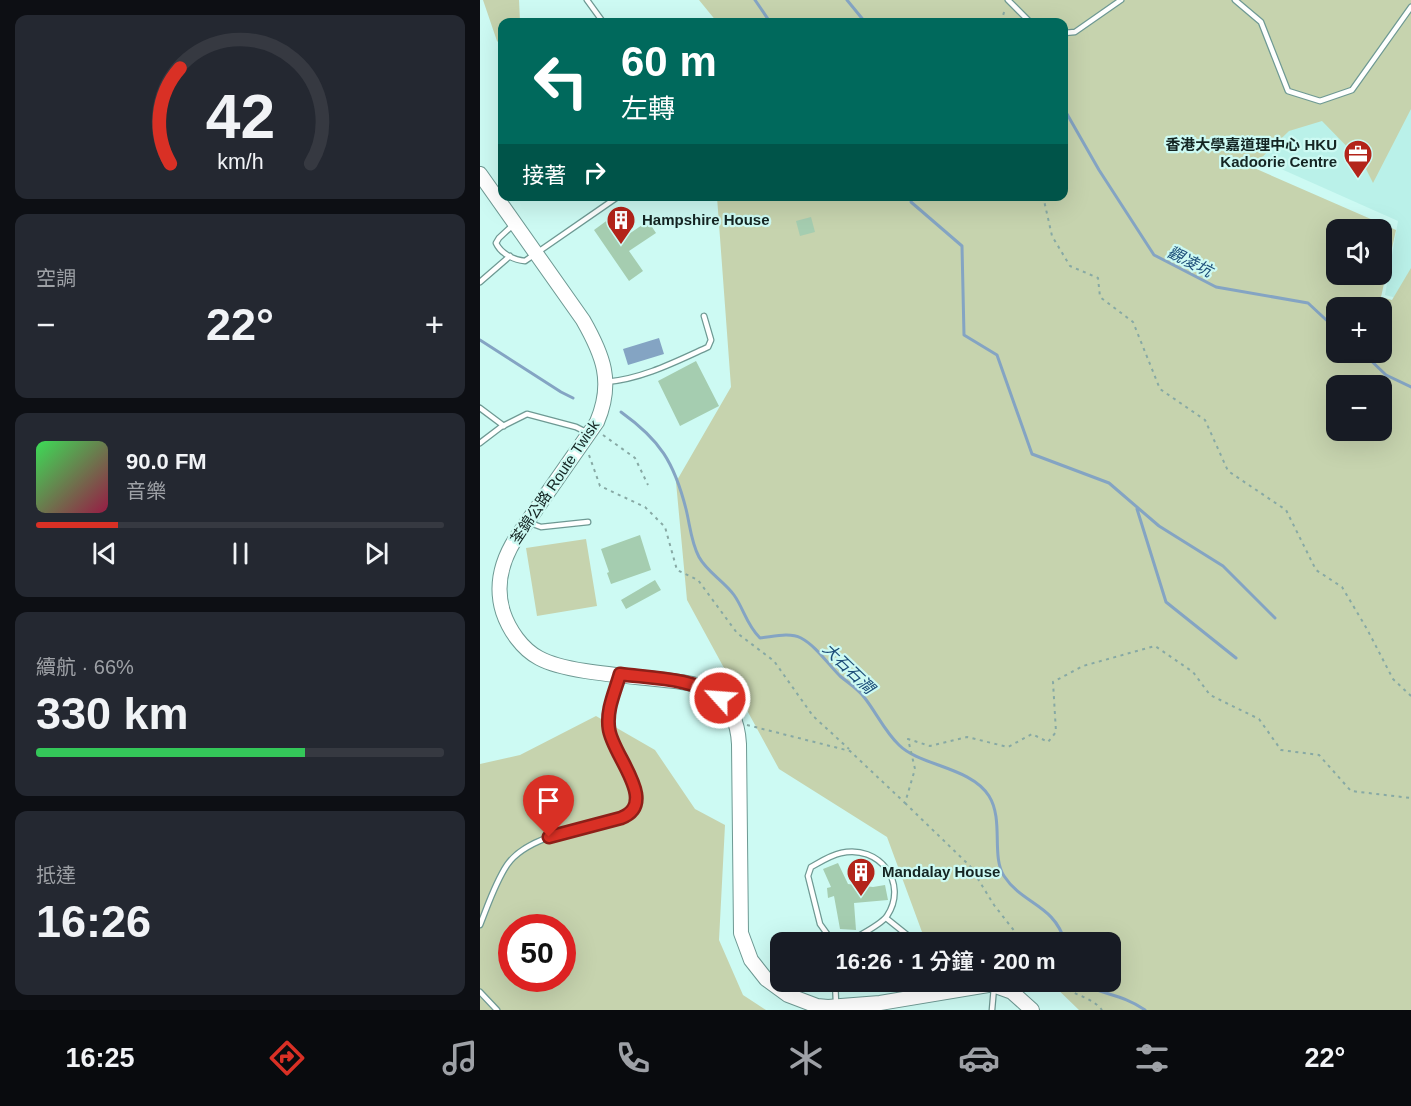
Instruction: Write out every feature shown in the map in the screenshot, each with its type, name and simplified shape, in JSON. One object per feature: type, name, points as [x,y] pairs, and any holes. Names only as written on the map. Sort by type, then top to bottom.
[{"type":"main road","name":"荃錦公路 Route Twisk","points":[[480,174],[498,200]]},
{"type":"main road","name":"荃錦公路 Route Twisk","points":[[498,201],[583,320],[597,345],[603,362],[606,382],[602,408],[589,434],[509,550],[501,573],[500,596],[509,625],[525,647],[541,659],[564,667],[677,682],[703,688],[720,698],[736,722],[740,751],[740,917],[745,946],[760,973],[780,990],[817,1006],[864,1003],[880,997],[909,992]]},
{"type":"main road","name":"荃錦公路 Route Twisk","points":[[1012,992],[1032,1010]]},
{"type":"lane","points":[[587,0],[600,18]]},
{"type":"lane","points":[[1008,0],[1026,18]]},
{"type":"lane","points":[[1068,33],[1075,32],[1121,0]]},
{"type":"lane","points":[[1236,0],[1261,22],[1288,91],[1320,101],[1352,90],[1411,8]]},
{"type":"lane","points":[[514,224],[496,243],[498,248],[510,256],[525,261],[612,201]]},
{"type":"lane","points":[[480,282],[510,256]]},
{"type":"lane","points":[[606,382],[625,380],[646,373],[708,347],[711,340],[704,316]]},
{"type":"lane","points":[[480,408],[504,426]]},
{"type":"lane","points":[[480,443],[501,427],[526,414],[576,427],[589,434]]},
{"type":"lane","points":[[528,521],[541,527],[588,522]]},
{"type":"lane","points":[[480,925],[506,867],[520,852],[549,837],[621,818],[634,809],[637,800],[636,790],[611,739],[608,727],[610,706],[620,674]]},
{"type":"lane","points":[[826,932],[820,924],[808,876],[811,867],[841,853],[862,853],[883,862],[891,876],[895,897],[886,918],[864,932]]},
{"type":"lane","points":[[886,918],[904,932]]},
{"type":"lane","points":[[480,992],[497,1010]]},
{"type":"lane","points":[[835,992],[836,1006]]},
{"type":"lane","points":[[992,1010],[993,992]]},
{"type":"path","points":[[1002,18],[1008,0]]},
{"type":"path","points":[[1043,201],[1052,236],[1070,266],[1098,278],[1100,297],[1133,322],[1160,389],[1205,420],[1228,471],[1286,510],[1316,570],[1342,587],[1367,628],[1393,680],[1411,696]]},
{"type":"path","points":[[589,434],[635,458],[648,486]]},
{"type":"path","points":[[589,434],[600,486],[645,507],[665,526],[677,570],[698,580],[737,633],[774,661],[813,716],[970,866],[1015,932]]},
{"type":"path","points":[[905,802],[915,769],[908,739],[930,746],[967,737],[1008,747],[1032,734],[1048,742],[1056,732],[1053,682],[1083,666],[1155,646],[1193,672],[1210,695],[1259,719],[1281,750],[1319,755],[1351,791],[1411,798]]},
{"type":"path","points":[[736,722],[850,751]]},
{"type":"path","points":[[1073,992],[1095,1001],[1102,1010]]},
{"type":"shaded area","name":"香港大學嘉道理中心 HKU Kadoorie Centre","points":[[1411,0],[1411,302],[1385,295],[1387,285],[1392,285],[1392,255],[1398,221],[1212,138]]},
{"type":"shaded area","points":[[659,338],[664,354],[628,365],[623,349]]},
{"type":"green space","points":[[483,0],[519,0],[520,18],[498,18],[497,41]]},
{"type":"green space","points":[[699,0],[1411,0],[1411,109],[1373,183],[1363,163],[1322,121],[1289,131],[1252,167],[1371,219],[1326,219],[1326,285],[1384,285],[1381,297],[1326,297],[1326,363],[1392,363],[1392,300],[1411,268],[1411,1010],[1079,1010],[1060,992],[1121,992],[1121,932],[922,932],[887,837],[779,769],[687,600],[676,482],[731,387],[717,201],[1068,201],[1068,18],[714,18]]},
{"type":"green space","points":[[1392,228],[1396,230],[1392,248]]},
{"type":"green space","points":[[586,539],[597,606],[537,616],[526,548]]},
{"type":"green space","points":[[596,716],[655,750],[695,809],[725,825],[719,940],[743,995],[766,1010],[480,1010],[480,764],[520,755]]},
{"type":"building","points":[[811,217],[815,232],[800,236],[796,221]]},
{"type":"building","name":"Hampshire House","points":[[609,219],[623,238],[648,221],[656,233],[629,251],[643,271],[629,281],[594,230]]},
{"type":"building","points":[[696,361],[719,406],[680,426],[658,381]]},
{"type":"building","points":[[640,535],[651,570],[611,584],[601,549]]},
{"type":"building","points":[[655,580],[661,590],[626,609],[621,600]]},
{"type":"building","name":"Mandalay House","points":[[838,863],[848,884],[873,887],[885,885],[888,900],[854,903],[856,930],[840,929],[834,896],[828,898],[827,888],[831,887],[823,869]]},
{"type":"waterway","points":[[755,0],[767,18]]},
{"type":"waterway","name":"觀凌坑","points":[[847,0],[862,18]]},
{"type":"waterway","name":"觀凌坑","points":[[1068,116],[1099,170],[1154,255],[1216,287],[1308,303],[1326,320]]},
{"type":"waterway","points":[[911,201],[962,246],[964,335],[997,355],[1032,454],[1109,483],[1159,526],[1223,566],[1275,618]]},
{"type":"waterway","points":[[480,340],[573,398]]},
{"type":"waterway","name":"觀凌坑","points":[[1373,363],[1386,375],[1411,387]]},
{"type":"waterway","name":"大石石澗","points":[[621,412],[646,432],[664,453],[681,492],[692,539],[699,557],[734,595],[755,633],[760,638],[791,635],[806,641],[861,694],[899,745],[919,758],[958,773],[981,786],[989,796],[996,816],[998,858],[1004,876],[1020,893],[1046,912],[1061,932]]},
{"type":"waterway","points":[[1137,509],[1166,602],[1236,658]]},
{"type":"waterway","name":"大石石澗","points":[[1103,992],[1127,1000],[1145,1010]]},
{"type":"place","name":"香港大學嘉道理中心 HKU Kadoorie Centre","points":[[1358,180]]},
{"type":"place","name":"Hampshire House","points":[[621,246]]},
{"type":"place","name":"Mandalay House","points":[[861,898]]},
{"type":"route","points":[[549,837],[621,818],[632,812],[636,806],[636,790],[611,739],[608,727],[610,706],[620,674],[695,685],[709,690],[720,698]]}]
